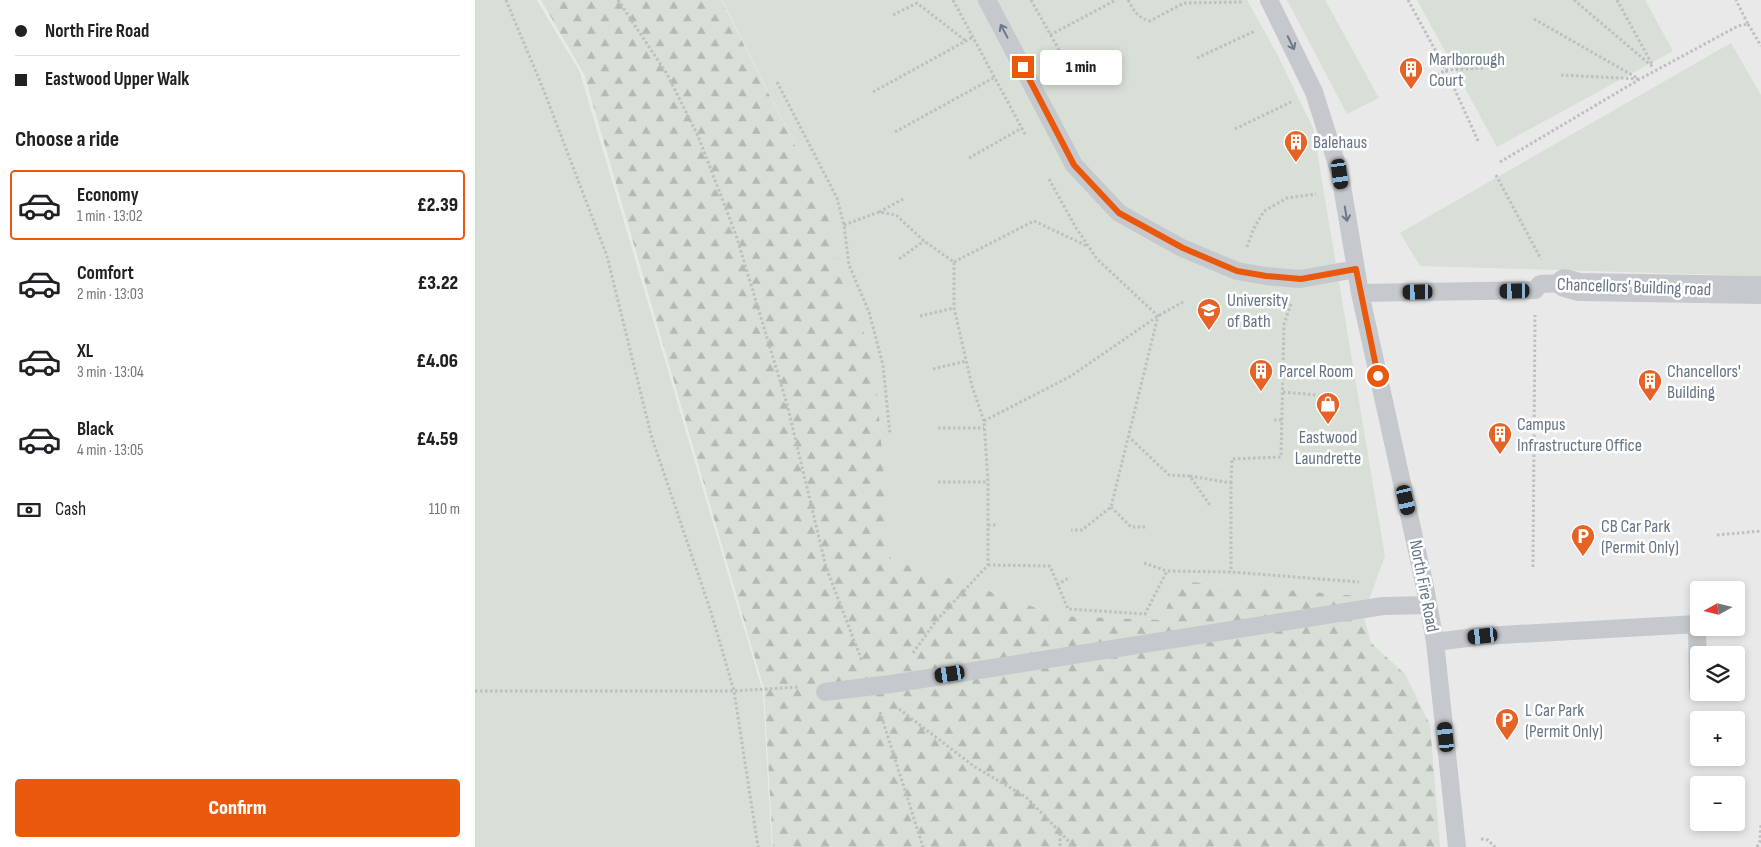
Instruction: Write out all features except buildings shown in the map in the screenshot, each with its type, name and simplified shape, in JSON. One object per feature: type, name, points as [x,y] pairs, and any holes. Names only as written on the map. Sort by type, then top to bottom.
[{"type":"street","name":"Chancellors' Building road","points":[[1560,284],[1579,287],[1761,290]]},
{"type":"lane","points":[[987,0],[1074,165],[1119,213],[1183,248],[1237,271],[1301,279],[1356,269]]},
{"type":"lane","name":"North Fire Road","points":[[1269,1],[1280,19],[1314,92],[1345,175],[1360,293],[1422,572],[1435,642],[1457,847]]},
{"type":"lane","name":"Chancellors' Building road","points":[[1360,293],[1535,290],[1540,284],[1560,284]]},
{"type":"lane","points":[[825,692],[891,684],[1383,606],[1428,605]]},
{"type":"lane","points":[[1435,642],[1483,636],[1697,624],[1697,646]]},
{"type":"path","points":[[506,0],[544,91],[607,256],[651,435],[711,612],[734,691],[758,847]]},
{"type":"path","points":[[618,0],[667,74],[699,136],[736,235],[787,404],[826,567],[872,686],[923,847]]},
{"type":"path","points":[[1031,0],[1060,55],[1058,61],[1032,84]]},
{"type":"path","points":[[1051,35],[1115,0]]},
{"type":"path","points":[[1129,0],[1136,14],[1142,19],[1150,21],[1184,2],[1269,1]]},
{"type":"path","points":[[1408,0],[1446,70],[1479,143]]},
{"type":"path","points":[[1574,0],[1654,69]]},
{"type":"path","points":[[1617,0],[1654,69]]},
{"type":"path","points":[[1736,0],[1761,46]]},
{"type":"path","points":[[893,15],[917,3],[966,41]]},
{"type":"path","points":[[1534,18],[1640,79]]},
{"type":"path","points":[[1197,58],[1280,19]]},
{"type":"path","points":[[1500,162],[1654,69],[1738,26],[1748,24]]},
{"type":"path","points":[[873,92],[973,37]]},
{"type":"path","points":[[1437,75],[1446,70],[1483,68]]},
{"type":"path","points":[[1561,75],[1640,79]]},
{"type":"path","points":[[895,132],[995,77]]},
{"type":"path","points":[[777,82],[837,198],[844,225],[849,264],[869,312],[883,365],[890,435]]},
{"type":"path","points":[[1235,129],[1314,92]]},
{"type":"path","points":[[969,158],[1022,128]]},
{"type":"path","points":[[1237,271],[1253,230],[1264,212],[1287,198],[1345,175]]},
{"type":"path","points":[[1496,175],[1560,284]]},
{"type":"path","points":[[844,225],[879,212],[905,198]]},
{"type":"path","points":[[879,212],[896,215],[924,241],[954,262]]},
{"type":"path","points":[[954,262],[1034,221],[1088,246]]},
{"type":"path","points":[[899,259],[924,241]]},
{"type":"path","points":[[891,684],[936,621],[988,565],[988,482],[984,421],[972,386],[954,308],[954,262]]},
{"type":"path","points":[[1533,566],[1535,290]]},
{"type":"path","points":[[984,421],[1071,376],[1158,316],[1183,302]]},
{"type":"path","points":[[920,316],[954,308]]},
{"type":"path","points":[[1071,530],[1081,530],[1111,507],[1158,316]]},
{"type":"path","points":[[1231,572],[1232,460],[1281,457],[1284,324]]},
{"type":"path","points":[[933,369],[966,361]]},
{"type":"path","points":[[1283,392],[1316,396]]},
{"type":"path","points":[[1274,420],[1282,420]]},
{"type":"path","points":[[938,428],[984,428]]},
{"type":"path","points":[[1128,436],[1169,475],[1190,476],[1231,483]]},
{"type":"path","points":[[1190,476],[1211,507]]},
{"type":"path","points":[[938,482],[988,482]]},
{"type":"path","points":[[1111,507],[1131,527],[1145,527]]},
{"type":"path","points":[[988,525],[996,525]]},
{"type":"path","points":[[1717,535],[1761,531]]},
{"type":"path","points":[[1144,563],[1167,571],[1231,572],[1367,582]]},
{"type":"path","points":[[988,565],[1050,566],[1069,609],[1145,614],[1167,571]]},
{"type":"path","points":[[1057,585],[1070,577]]},
{"type":"path","points":[[872,686],[905,714],[975,767],[1026,797],[1074,847]]},
{"type":"path","points":[[475,691],[734,691],[799,687],[825,692]]},
{"type":"path","points":[[1757,847],[1760,841],[1761,824]]},
{"type":"path","points":[[1060,832],[1060,847]]},
{"type":"shaded area","name":"University of Bath","points":[[537,0],[1761,0],[1761,847],[772,847],[763,692],[580,72]]},
{"type":"green space","points":[[475,0],[537,0],[580,72],[763,692],[772,847],[475,847]]},
{"type":"green space","points":[[541,0],[721,0],[828,210],[837,269],[874,357],[891,560],[969,584],[1059,616],[1161,620],[1179,581],[1370,597],[1364,617],[1371,643],[1405,674],[1430,725],[1440,847],[773,847],[764,689],[584,74]]},
{"type":"green space","points":[[722,0],[1247,0],[1276,52],[1313,128],[1385,556],[1370,597],[1180,581],[1161,620],[1059,616],[969,584],[891,560],[873,357],[837,269],[828,210]]},
{"type":"green space","points":[[1287,0],[1325,0],[1379,98],[1347,114]]},
{"type":"green space","points":[[1417,0],[1645,0],[1673,51],[1497,147]]},
{"type":"green space","points":[[1731,43],[1761,95],[1761,276],[1420,266],[1400,233]]},
{"type":"place","name":"Marlborough Court","points":[[1411,90]]},
{"type":"place","name":"Balehaus","points":[[1296,163]]},
{"type":"place","name":"University of Bath","points":[[1209,331]]},
{"type":"place","name":"Parcel Room","points":[[1261,392]]},
{"type":"place","name":"Chancellors' Building","points":[[1650,402]]},
{"type":"place","name":"Eastwood Laundrette","points":[[1328,425]]},
{"type":"place","name":"Campus Infrastructure Office","points":[[1500,455]]},
{"type":"place","name":"CB Car Park (Permit Only)","points":[[1583,557]]},
{"type":"place","name":"L Car Park (Permit Only)","points":[[1507,741]]},
{"type":"route","points":[[1023,67],[1074,165],[1119,213],[1183,248],[1237,271],[1301,279],[1356,269],[1378,376]]}]
